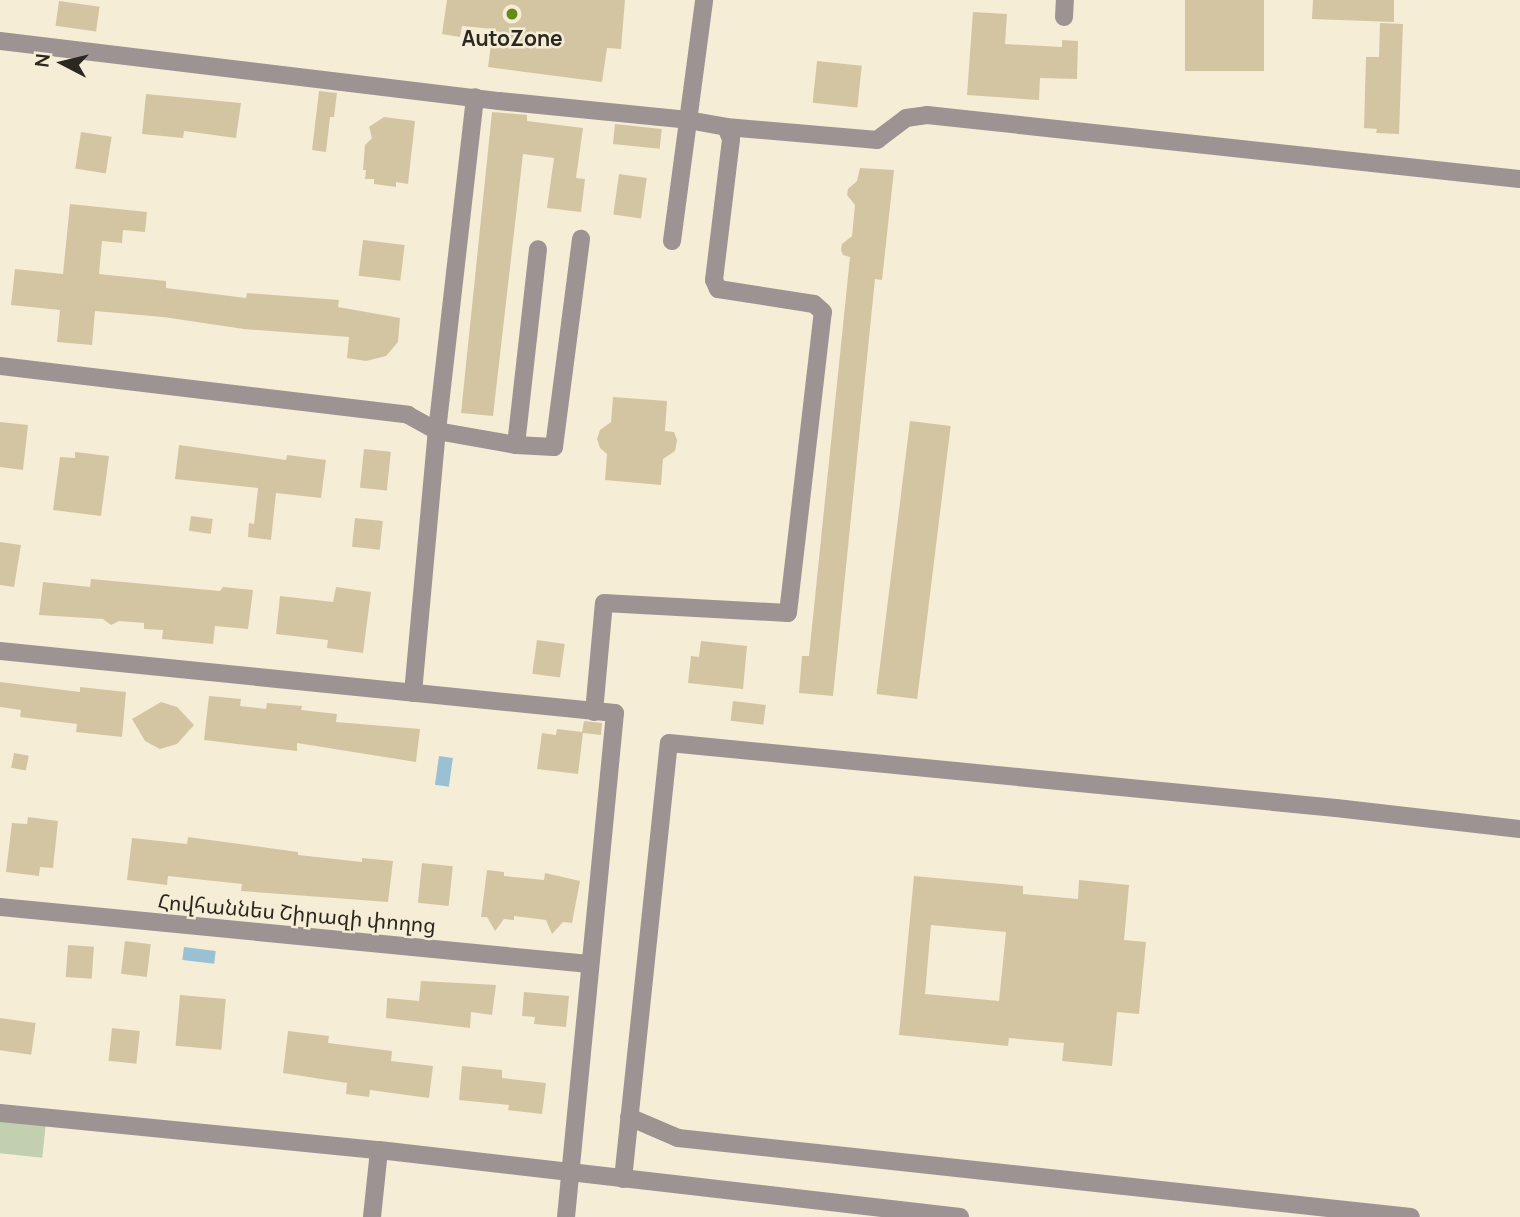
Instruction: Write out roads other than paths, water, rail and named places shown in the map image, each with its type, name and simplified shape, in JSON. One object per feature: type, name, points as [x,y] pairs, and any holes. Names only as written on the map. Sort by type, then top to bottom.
[{"type":"street","points":[[671,241],[704,0]]},
{"type":"street","points":[[0,41],[688,120],[726,127],[877,140],[906,118],[927,115],[1520,179]]},
{"type":"street","points":[[413,693],[436,431],[475,97]]},
{"type":"street","points":[[594,712],[604,603],[788,613],[822,312],[814,304],[718,289],[714,280],[731,139],[726,127]]},
{"type":"street","points":[[0,366],[408,415],[436,431],[516,445],[554,447],[581,239]]},
{"type":"street","points":[[516,445],[538,249]]},
{"type":"street","points":[[0,651],[615,713],[566,1217]]},
{"type":"street","points":[[624,1179],[669,743],[1336,808],[1520,830]]},
{"type":"street","name":"Հովհաննես Շիրազի փողոց","points":[[0,907],[589,964]]},
{"type":"street","points":[[0,1113],[379,1150],[960,1217]]},
{"type":"street","points":[[629,1117],[678,1138],[1411,1217]]},
{"type":"street","points":[[372,1217],[379,1150]]},
{"type":"water","points":[[439,756],[453,758],[449,787],[435,785]]},
{"type":"water","points":[[184,947],[216,951],[214,964],[182,960]]},
{"type":"place","name":"AutoZone","points":[[512,14]]}]
